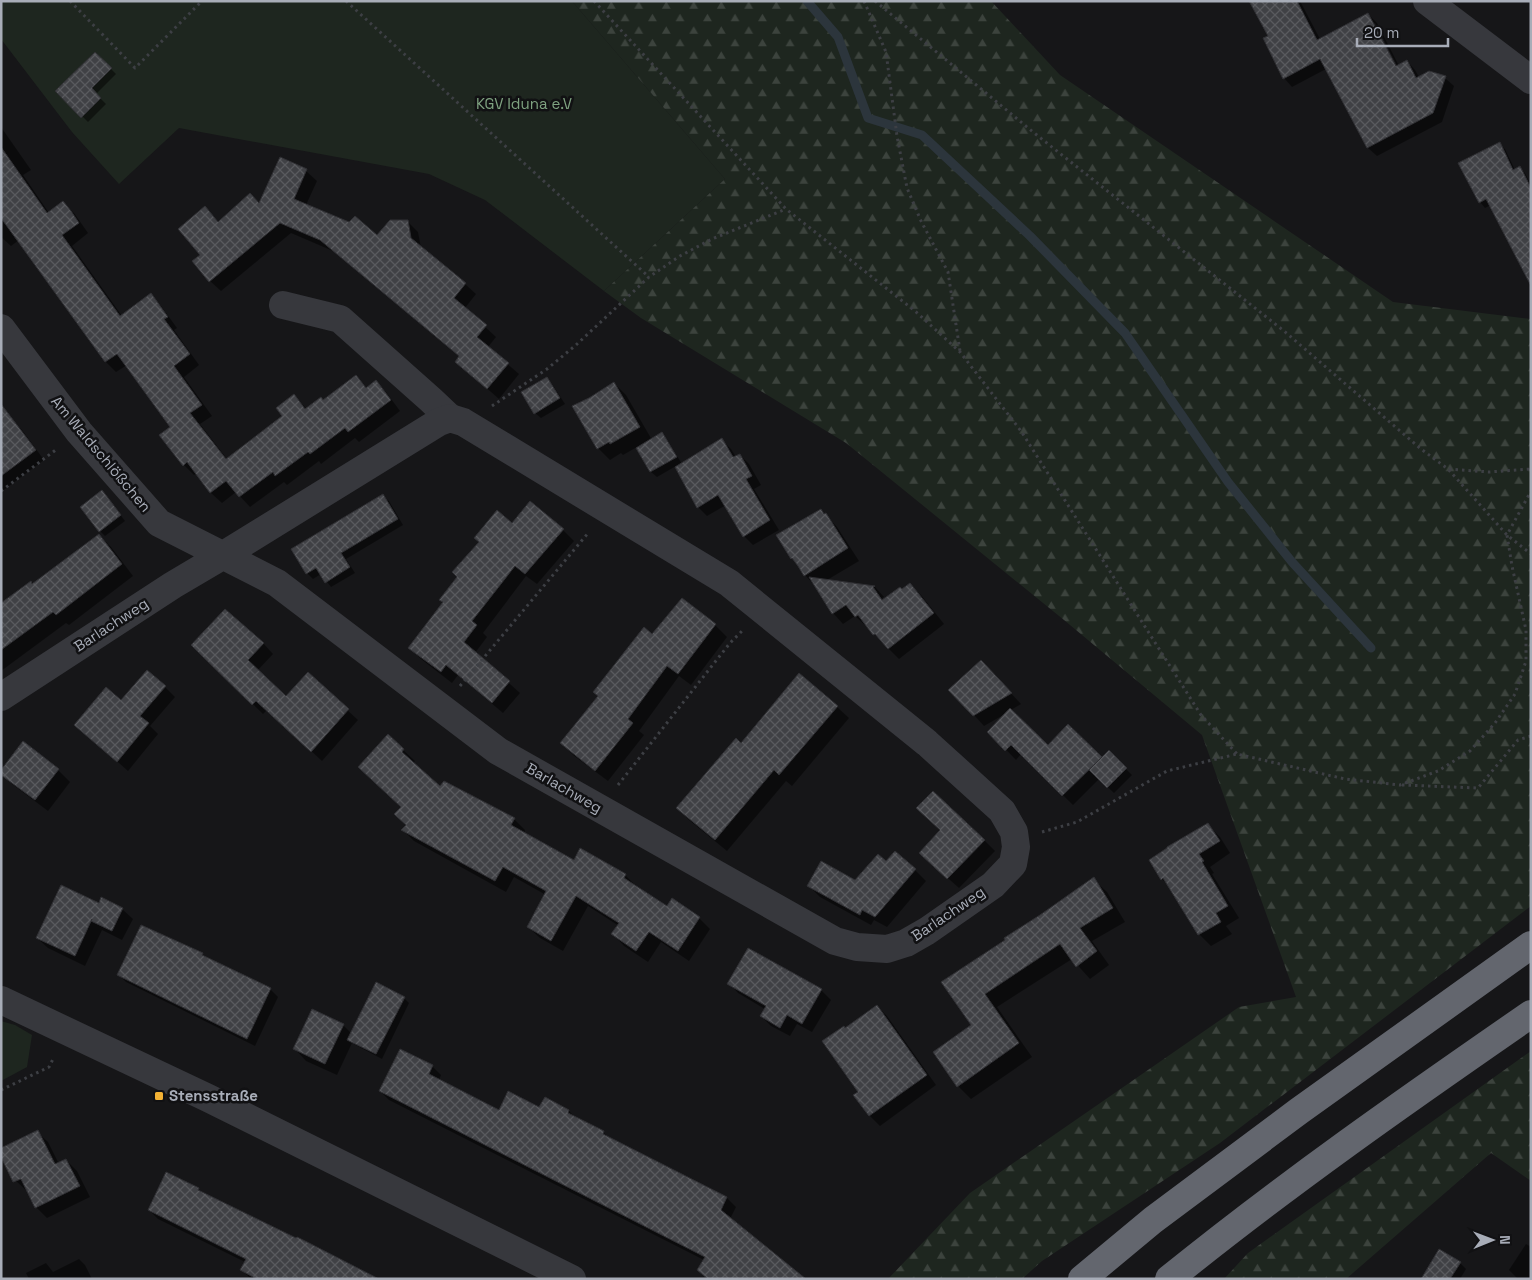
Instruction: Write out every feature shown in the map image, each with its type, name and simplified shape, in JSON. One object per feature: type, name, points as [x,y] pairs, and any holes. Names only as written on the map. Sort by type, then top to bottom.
[{"type":"highway","points":[[1082,1279],[1152,1220],[1291,1117],[1531,945]]},
{"type":"highway","points":[[1169,1279],[1372,1124],[1531,1014]]},
{"type":"street","points":[[1427,1],[1531,80]]},
{"type":"street","name":"Barlachweg","points":[[222,556],[277,582],[498,751],[836,941],[857,947],[887,949],[906,943],[993,885],[1013,864],[1016,847],[1014,832],[1002,811],[927,743],[729,583],[456,420],[340,319],[283,305]]},
{"type":"street","name":"Am Waldschlößchen","points":[[1,328],[79,432],[159,523],[222,556]]},
{"type":"street","name":"Barlachweg","points":[[1,697],[173,585],[439,422],[456,420]]},
{"type":"street","points":[[1,1000],[217,1102],[572,1279]]},
{"type":"path","points":[[70,1],[134,68],[202,1]]},
{"type":"path","points":[[346,1],[648,276]]},
{"type":"path","points":[[594,1],[786,209],[915,310],[960,352],[1021,431],[1202,715],[1237,754]]},
{"type":"path","points":[[864,1],[886,52],[897,136],[908,188],[921,221],[948,272],[960,352]]},
{"type":"path","points":[[875,1],[1033,132],[1284,331],[1421,449],[1448,469],[1508,535],[1531,554]]},
{"type":"path","points":[[456,420],[494,405],[547,370],[648,276],[712,239],[786,209]]},
{"type":"path","points":[[1,491],[79,432]]},
{"type":"path","points":[[1448,469],[1489,472],[1531,469]]},
{"type":"path","points":[[1400,785],[1438,771],[1470,751],[1515,694],[1526,661],[1526,630],[1512,566],[1508,535],[1531,491]]},
{"type":"path","points":[[442,708],[608,510]]},
{"type":"path","points":[[600,809],[730,643],[763,611]]},
{"type":"path","points":[[1037,834],[1077,822],[1167,771],[1237,754],[1346,780],[1400,785],[1478,788],[1518,740],[1531,736]]},
{"type":"path","points":[[1,1090],[49,1067],[66,1030]]},
{"type":"green space","name":"KGV Iduna e.V","points":[[1,1],[572,1],[725,179],[604,291],[485,200],[429,174],[179,128],[119,184],[72,132],[1,39]]},
{"type":"green space","points":[[572,1],[991,1],[1060,75],[1393,302],[1531,319],[1531,906],[1220,1143],[1042,1261],[1022,1279],[888,1279],[970,1193],[1239,1007],[1296,997],[1202,735],[846,443],[641,318],[604,291],[725,179]]},
{"type":"green space","points":[[1,1021],[15,1025],[32,1035],[27,1067],[1,1081]]},
{"type":"green space","points":[[1531,1051],[1531,1181],[1491,1153],[1346,1279],[1224,1279],[1248,1253]]},
{"type":"building","points":[[1249,1],[1297,1],[1317,40],[1368,13],[1396,66],[1407,60],[1416,78],[1429,71],[1446,76],[1433,113],[1367,148],[1320,59],[1283,79],[1263,38],[1268,36]]},
{"type":"building","points":[[95,52],[112,68],[92,88],[101,98],[81,118],[55,91]]},
{"type":"building","points":[[1500,142],[1513,170],[1520,166],[1531,188],[1531,286],[1486,199],[1479,203],[1458,163]]},
{"type":"building","points":[[1,147],[47,213],[63,201],[71,211],[79,223],[62,235],[120,316],[151,293],[168,317],[164,319],[190,354],[174,366],[202,405],[190,413],[226,459],[282,416],[276,408],[294,394],[305,409],[321,397],[323,400],[356,375],[366,388],[376,380],[391,400],[348,432],[345,428],[310,454],[308,452],[275,476],[273,472],[239,497],[226,481],[210,493],[187,462],[183,466],[159,435],[170,427],[117,354],[105,362],[1,218]]},
{"type":"building","points":[[280,157],[307,169],[294,199],[349,222],[355,216],[377,235],[390,220],[408,220],[411,238],[466,283],[454,298],[487,325],[477,337],[509,363],[487,389],[455,362],[459,356],[320,240],[280,223],[209,282],[192,261],[200,255],[178,229],[205,206],[218,222],[250,193],[259,203]]},
{"type":"building","points":[[547,377],[560,398],[534,414],[521,392]]},
{"type":"building","points":[[614,382],[640,427],[597,449],[572,406]]},
{"type":"building","points":[[1,404],[36,450],[1,476]]},
{"type":"building","points":[[662,432],[677,457],[650,472],[636,448]]},
{"type":"building","points":[[722,438],[733,457],[740,454],[752,476],[746,479],[770,520],[743,537],[718,495],[697,508],[675,467]]},
{"type":"building","points":[[102,490],[121,515],[99,532],[80,507]]},
{"type":"building","points":[[383,494],[398,519],[341,553],[350,567],[325,583],[316,568],[306,574],[291,549]]},
{"type":"building","points":[[530,501],[564,529],[525,574],[515,566],[472,621],[477,625],[464,642],[510,681],[492,703],[446,665],[441,672],[408,648],[443,602],[439,600],[457,577],[452,572],[479,542],[474,538],[497,510],[512,523]]},
{"type":"building","points":[[821,509],[824,514],[826,513],[848,548],[804,576],[776,535]]},
{"type":"building","points":[[99,534],[122,564],[56,615],[53,612],[1,650],[1,603],[31,581],[32,584]]},
{"type":"building","points":[[809,577],[875,586],[873,587],[882,600],[900,587],[902,589],[910,583],[934,613],[888,649],[875,634],[873,635],[858,615],[855,617],[846,605],[832,614]]},
{"type":"building","points":[[682,598],[716,624],[678,674],[667,666],[628,719],[633,723],[595,771],[560,743],[598,696],[593,692],[644,627],[652,634]]},
{"type":"building","points":[[225,609],[264,643],[248,660],[286,696],[308,672],[349,709],[311,752],[256,701],[252,705],[191,645]]},
{"type":"building","points":[[981,660],[1012,693],[973,716],[948,690]]},
{"type":"building","points":[[147,670],[166,686],[140,716],[149,723],[117,762],[74,725],[106,687],[121,700]]},
{"type":"building","points":[[799,673],[838,706],[779,775],[774,770],[715,840],[676,808],[736,738],[741,743]]},
{"type":"building","points":[[1010,708],[1048,745],[1068,724],[1102,757],[1062,796],[1011,745],[1005,751],[987,732]]},
{"type":"building","points":[[388,734],[404,749],[402,752],[440,786],[444,781],[515,818],[511,825],[574,860],[580,848],[626,874],[624,878],[667,906],[672,898],[700,917],[678,951],[649,932],[636,951],[611,934],[619,923],[576,896],[551,941],[527,927],[546,891],[503,867],[495,881],[401,830],[406,825],[394,814],[401,807],[358,767]]},
{"type":"building","points":[[23,741],[59,769],[35,800],[1,775],[1,770]]},
{"type":"building","points":[[1109,750],[1127,768],[1107,788],[1089,770]]},
{"type":"building","points":[[933,791],[985,840],[947,879],[919,853],[940,830],[916,808]]},
{"type":"building","points":[[1208,823],[1220,841],[1199,854],[1228,906],[1216,913],[1221,922],[1198,935],[1163,878],[1161,880],[1149,860]]},
{"type":"building","points":[[895,851],[916,869],[875,917],[862,910],[860,915],[807,886],[821,861],[855,880],[878,854],[886,861]]},
{"type":"building","points":[[1094,877],[1113,908],[1080,928],[1097,951],[1076,967],[1060,944],[985,994],[1019,1043],[957,1087],[933,1052],[971,1025],[941,982],[1005,940],[1004,938]]},
{"type":"building","points":[[61,885],[99,903],[101,897],[123,908],[112,931],[91,921],[75,956],[36,938]]},
{"type":"building","points":[[141,925],[203,953],[202,955],[271,988],[247,1039],[117,975]]},
{"type":"building","points":[[748,948],[822,989],[802,1024],[787,1015],[780,1028],[760,1016],[766,1006],[727,984]]},
{"type":"building","points":[[376,982],[405,997],[376,1054],[347,1040]]},
{"type":"building","points":[[877,1005],[927,1075],[869,1116],[853,1095],[858,1092],[822,1041],[844,1026],[845,1028]]},
{"type":"building","points":[[312,1009],[344,1024],[325,1064],[293,1049]]},
{"type":"building","points":[[400,1049],[433,1065],[429,1074],[499,1110],[508,1091],[539,1107],[545,1097],[569,1110],[568,1113],[604,1131],[603,1134],[727,1197],[721,1210],[806,1279],[708,1279],[697,1270],[705,1257],[379,1091]]},
{"type":"building","points":[[38,1130],[55,1164],[66,1159],[80,1186],[35,1208],[21,1179],[13,1182],[1,1157],[1,1148]]},
{"type":"building","points":[[166,1172],[199,1188],[198,1190],[297,1237],[379,1279],[257,1279],[240,1270],[246,1259],[148,1210]]},
{"type":"building","points":[[1439,1249],[1461,1262],[1450,1279],[1421,1279]]},
{"type":"waterway","points":[[807,1],[838,37],[868,118],[922,135],[1030,236],[1125,333],[1228,482],[1292,562],[1371,648]]},
{"type":"place","name":"Stensstraße","points":[[159,1096]]}]
